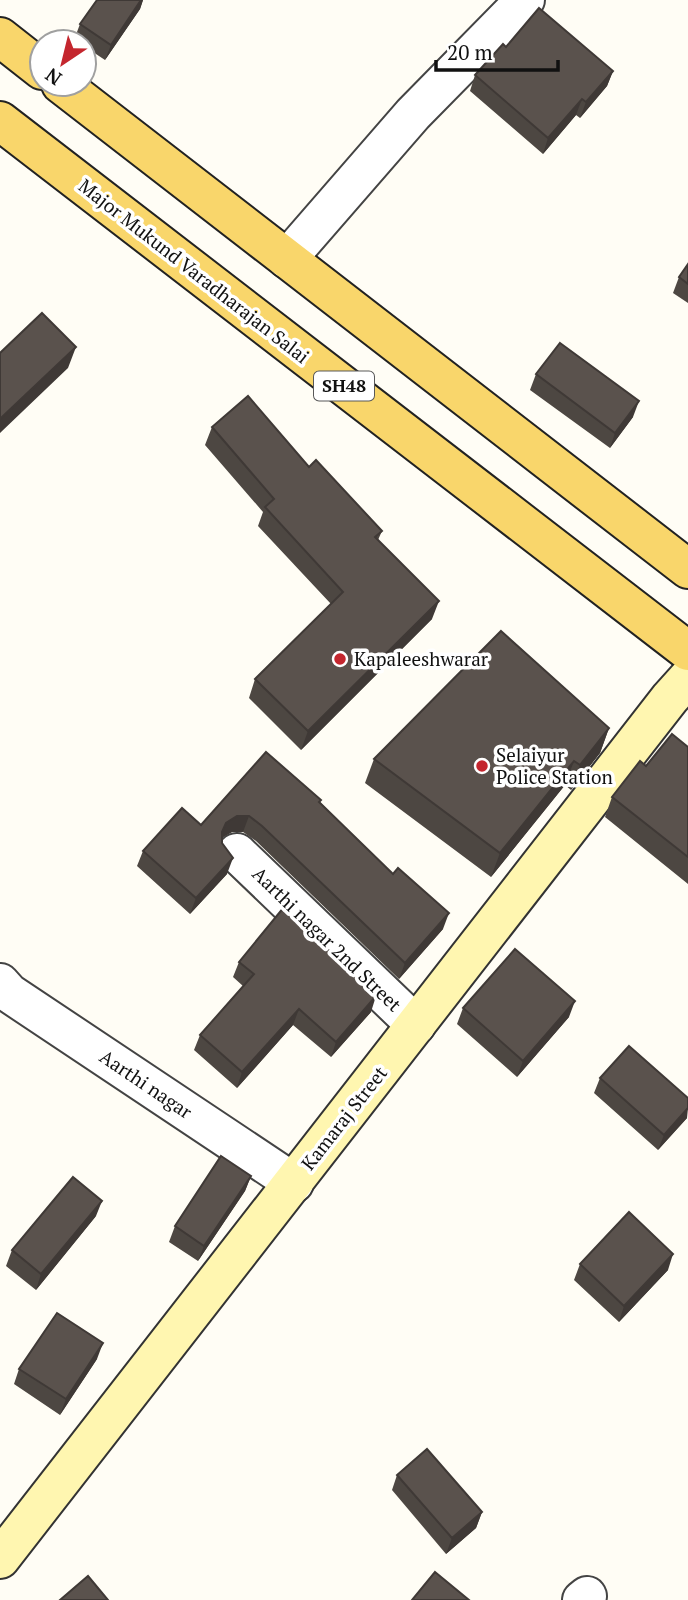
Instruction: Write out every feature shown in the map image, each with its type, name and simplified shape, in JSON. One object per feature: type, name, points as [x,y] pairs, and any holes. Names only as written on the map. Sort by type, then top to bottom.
[{"type":"main road","points":[[0,37],[28,59]]},
{"type":"main road","points":[[79,98],[688,569]]},
{"type":"main road","name":"Major Mukund Varadharajan Salai","points":[[0,121],[688,652]]},
{"type":"street","points":[[288,259],[413,114],[525,0]]},
{"type":"street","name":"Kamaraj Street","points":[[0,1559],[688,678]]},
{"type":"street","name":"Aarthi nagar 2nd Street","points":[[237,853],[416,1025]]},
{"type":"street","name":"Aarthi nagar","points":[[3,994],[294,1183]]},
{"type":"building","points":[[97,0],[141,0],[111,45],[98,36],[98,28],[86,28],[80,24]]},
{"type":"building","points":[[539,8],[613,71],[586,102],[582,99],[548,138],[475,75],[503,44],[506,47]]},
{"type":"building","points":[[688,264],[688,284],[679,277]]},
{"type":"building","points":[[42,313],[76,347],[0,419],[0,353]]},
{"type":"building","points":[[560,343],[639,401],[615,433],[536,374]]},
{"type":"building","points":[[248,396],[309,467],[316,460],[382,531],[375,537],[439,601],[308,731],[255,679],[343,592],[265,507],[274,499],[212,427]]},
{"type":"building","name":"Selaiyur Police Station","points":[[501,631],[609,728],[580,765],[574,761],[500,853],[374,759]]},
{"type":"building","points":[[672,734],[688,747],[688,857],[612,797],[640,761],[646,766]]},
{"type":"building","points":[[266,752],[321,800],[319,802],[393,874],[398,868],[449,913],[405,963],[249,816],[237,816],[226,823],[222,832],[222,843],[233,858],[196,898],[143,851],[182,808],[201,825]]},
{"type":"building","points":[[284,907],[376,996],[336,1042],[299,1009],[242,1072],[200,1035],[254,974],[239,962]]},
{"type":"building","points":[[515,949],[575,1001],[523,1061],[463,1008]]},
{"type":"building","points":[[629,1046],[688,1098],[688,1108],[664,1135],[600,1078]]},
{"type":"building","points":[[221,1156],[251,1176],[204,1246],[175,1226]]},
{"type":"building","points":[[73,1177],[102,1201],[41,1274],[12,1250]]},
{"type":"building","points":[[629,1212],[673,1254],[624,1306],[580,1264]]},
{"type":"building","points":[[57,1313],[103,1343],[66,1399],[19,1369]]},
{"type":"building","points":[[427,1449],[482,1512],[452,1538],[397,1475]]},
{"type":"building","points":[[435,1572],[469,1600],[412,1600]]},
{"type":"building","points":[[88,1576],[108,1600],[60,1600]]},
{"type":"place","name":"Kapaleeshwarar","points":[[340,659]]},
{"type":"place","name":"Selaiyur Police Station","points":[[482,766]]}]
